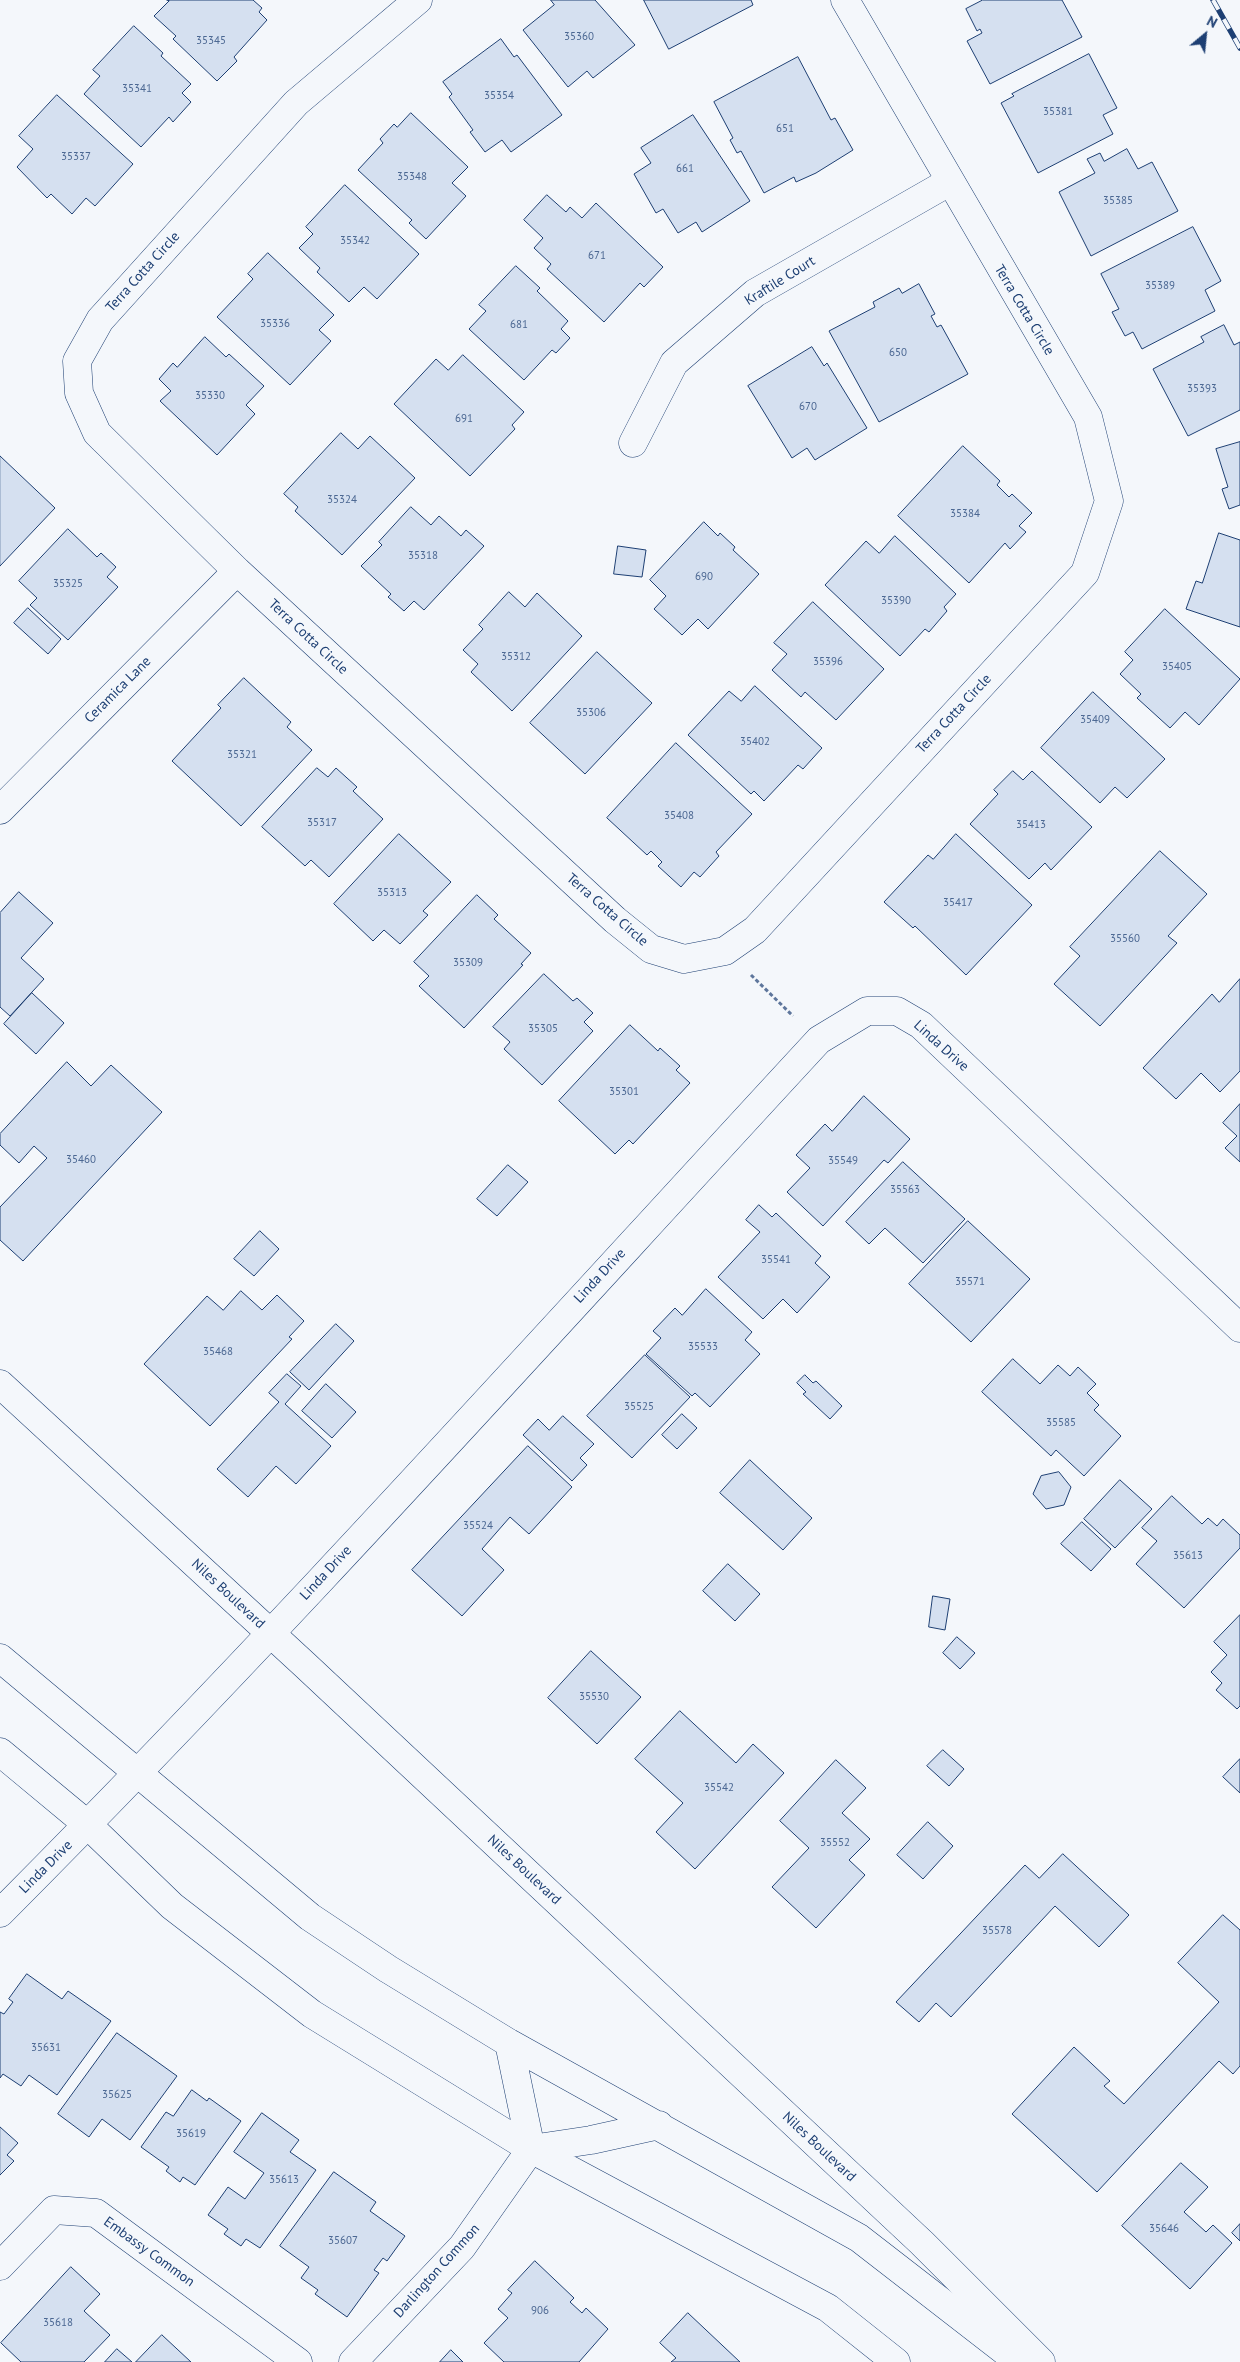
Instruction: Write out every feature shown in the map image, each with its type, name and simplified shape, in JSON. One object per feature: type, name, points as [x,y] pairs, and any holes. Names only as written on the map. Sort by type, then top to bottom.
[{"type":"street","name":"Terra Cotta Circle","points":[[418,0],[296,103],[100,320],[77,361],[79,393],[97,433],[237,571],[615,920],[651,949],[684,959],[725,950],[755,930],[1085,573],[1109,501],[1088,417],[949,182],[845,0]]},
{"type":"street","name":"Kraftile Court","points":[[633,443],[674,363],[755,293],[949,182]]},
{"type":"street","name":"Ceramica Lane","points":[[0,810],[237,571]]},
{"type":"street","name":"Linda Drive","points":[[0,1913],[88,1825],[270,1633],[819,1040],[867,1011],[898,1011],[921,1026],[1240,1328]]},
{"type":"street","name":"Niles Boulevard","points":[[0,1384],[305,1665],[922,2243],[1041,2362]]},
{"type":"street","points":[[0,1658],[136,1774],[310,1917],[509,2043],[859,2238],[1019,2362]]},
{"type":"street","points":[[0,1752],[88,1825],[172,1906],[312,2014],[531,2149],[828,2308],[896,2362]]},
{"type":"street","points":[[509,2043],[531,2149]]},
{"type":"street","points":[[531,2149],[591,2140],[659,2125]]},
{"type":"street","name":"Darlington Common","points":[[353,2362],[462,2247],[531,2149]]},
{"type":"street","name":"Embassy Common","points":[[0,2266],[54,2210],[96,2213],[298,2362]]},
{"type":"path","points":[[725,950],[819,1040]]},
{"type":"building","points":[[167,0],[253,0],[262,8],[259,12],[267,20],[234,57],[237,61],[217,81],[173,39],[176,36],[154,16],[169,1]]},
{"type":"building","points":[[551,0],[595,0],[635,45],[593,78],[587,71],[568,87],[523,30],[554,5]]},
{"type":"building","points":[[644,0],[751,0],[753,5],[669,49]]},
{"type":"building","points":[[983,0],[1062,0],[1082,37],[990,84],[967,41],[982,33],[980,29],[977,31],[966,9]]},
{"type":"building","points":[[134,26],[163,53],[161,56],[191,84],[182,93],[191,102],[173,122],[169,117],[141,147],[84,94],[100,76],[93,70]]},
{"type":"building","points":[[501,39],[514,57],[517,55],[562,115],[511,152],[502,140],[485,152],[470,132],[473,130],[449,97],[452,94],[443,82]]},
{"type":"building","points":[[1089,54],[1117,108],[1103,115],[1113,134],[1038,173],[1001,103],[1014,96],[1012,94]]},
{"type":"building","points":[[798,57],[831,120],[835,118],[853,150],[816,173],[796,182],[794,177],[764,193],[741,151],[737,153],[730,140],[733,138],[714,102]]},
{"type":"building","points":[[57,95],[133,164],[95,206],[86,198],[72,214],[51,194],[47,198],[17,167],[33,149],[19,136]]},
{"type":"building","points":[[411,113],[468,167],[452,183],[466,196],[426,239],[409,223],[412,220],[358,170],[383,143],[380,139],[394,124],[397,127]]},
{"type":"building","points":[[693,115],[750,201],[702,232],[696,222],[678,233],[663,209],[656,213],[634,174],[651,163],[641,148]]},
{"type":"building","points":[[1127,149],[1138,169],[1152,162],[1178,211],[1091,256],[1059,192],[1095,173],[1087,159],[1100,153],[1104,161]]},
{"type":"building","points":[[345,185],[419,254],[377,299],[364,287],[349,302],[317,272],[320,268],[299,248],[313,234],[306,227]]},
{"type":"building","points":[[547,195],[566,212],[570,207],[582,218],[596,203],[663,267],[644,287],[640,283],[604,322],[547,269],[551,264],[534,248],[543,238],[524,220]]},
{"type":"building","points":[[1193,227],[1221,281],[1205,290],[1215,311],[1142,349],[1133,332],[1125,336],[1112,312],[1119,309],[1101,274]]},
{"type":"building","points":[[268,253],[334,315],[319,330],[331,341],[290,385],[217,317],[253,279],[248,274]]},
{"type":"building","points":[[516,266],[540,288],[537,291],[568,321],[561,329],[570,338],[556,353],[552,350],[524,380],[469,329],[486,311],[479,305]]},
{"type":"building","points":[[919,284],[935,314],[931,316],[937,327],[941,325],[968,374],[879,422],[829,331],[875,307],[873,302],[899,288],[902,293]]},
{"type":"building","points":[[1224,325],[1234,345],[1240,342],[1240,410],[1188,436],[1153,369],[1204,342],[1201,337]]},
{"type":"building","points":[[205,337],[226,357],[229,354],[264,386],[246,405],[255,414],[217,455],[160,401],[171,391],[159,379],[173,363],[177,367]]},
{"type":"building","points":[[812,347],[824,366],[827,363],[867,428],[815,460],[807,448],[792,458],[748,386]]},
{"type":"building","points":[[463,355],[524,412],[512,425],[515,429],[470,476],[394,404],[436,359],[448,370]]},
{"type":"building","points":[[341,433],[358,449],[370,436],[415,478],[342,555],[295,511],[298,507],[284,494]]},
{"type":"building","points":[[1240,442],[1240,505],[1229,509],[1222,489],[1228,487],[1216,449]]},
{"type":"building","points":[[963,446],[1000,481],[997,485],[1009,497],[1012,494],[1032,513],[1019,526],[1026,532],[1010,549],[1005,543],[969,583],[898,516]]},
{"type":"building","points":[[0,456],[55,508],[0,566]]},
{"type":"building","points":[[411,507],[431,525],[439,516],[461,536],[466,530],[484,546],[424,610],[414,601],[404,611],[388,597],[391,594],[361,566],[382,545],[379,542]]},
{"type":"building","points":[[704,522],[718,536],[720,533],[735,547],[733,550],[759,574],[708,629],[698,619],[682,635],[654,609],[666,596],[650,580]]},
{"type":"building","points":[[68,529],[97,557],[101,553],[116,567],[107,577],[118,587],[68,640],[30,605],[37,598],[19,581]]},
{"type":"building","points":[[1219,533],[1240,540],[1240,627],[1186,609],[1196,581],[1202,583]]},
{"type":"building","points":[[895,536],[956,594],[944,607],[947,611],[929,632],[925,629],[900,656],[825,585],[866,541],[879,553]]},
{"type":"building","points":[[618,546],[646,550],[642,577],[614,574]]},
{"type":"building","points":[[509,592],[525,607],[537,593],[582,636],[512,711],[471,672],[478,664],[463,650],[483,629],[479,625]]},
{"type":"building","points":[[813,602],[884,669],[836,720],[805,692],[801,697],[772,670],[787,654],[774,643]]},
{"type":"building","points":[[28,608],[61,639],[48,654],[14,623]]},
{"type":"building","points":[[1165,609],[1240,679],[1199,725],[1185,712],[1170,728],[1137,698],[1141,694],[1120,674],[1133,660],[1125,652]]},
{"type":"building","points":[[597,652],[652,703],[585,774],[530,723]]},
{"type":"building","points":[[244,678],[291,722],[287,727],[312,750],[241,826],[172,761],[221,708],[218,705]]},
{"type":"building","points":[[755,686],[822,748],[803,769],[798,765],[764,801],[754,791],[751,794],[688,735],[729,691],[741,701]]},
{"type":"building","points":[[1093,692],[1165,759],[1127,798],[1115,787],[1100,803],[1041,748]]},
{"type":"building","points":[[676,743],[752,814],[716,852],[719,856],[700,877],[694,872],[681,887],[658,866],[662,862],[651,851],[647,855],[607,818]]},
{"type":"building","points":[[317,768],[328,777],[336,768],[357,787],[353,791],[383,819],[329,877],[311,860],[305,866],[262,827]]},
{"type":"building","points":[[1013,771],[1023,780],[1032,771],[1092,827],[1051,870],[1045,863],[1029,879],[970,824],[998,794],[994,790]]},
{"type":"building","points":[[399,834],[451,882],[423,911],[428,915],[400,944],[384,930],[373,941],[334,904]]},
{"type":"building","points":[[956,834],[1032,905],[966,975],[915,926],[913,928],[884,902],[928,855],[933,859]]},
{"type":"building","points":[[1160,851],[1207,894],[1168,936],[1177,943],[1100,1026],[1054,984],[1080,956],[1070,947]]},
{"type":"building","points":[[19,892],[53,923],[21,958],[44,979],[10,1016],[0,1007],[0,913]]},
{"type":"building","points":[[477,895],[498,915],[494,919],[531,953],[521,964],[523,965],[464,1028],[419,986],[429,976],[414,962]]},
{"type":"building","points":[[544,974],[573,1001],[577,998],[593,1013],[584,1022],[593,1031],[542,1085],[504,1049],[510,1042],[493,1027]]},
{"type":"building","points":[[1240,979],[1240,1071],[1220,1092],[1201,1073],[1176,1099],[1143,1068],[1212,994],[1219,1002]]},
{"type":"building","points":[[32,993],[64,1023],[36,1054],[4,1024]]},
{"type":"building","points":[[630,1025],[658,1051],[660,1048],[680,1066],[676,1070],[690,1083],[633,1144],[629,1140],[615,1154],[559,1101]]},
{"type":"building","points":[[67,1062],[91,1086],[111,1065],[162,1112],[23,1261],[0,1240],[0,1207],[47,1158],[34,1146],[19,1163],[0,1145],[0,1134]]},
{"type":"building","points":[[864,1096],[910,1139],[888,1163],[884,1160],[823,1226],[787,1192],[810,1168],[796,1155],[825,1124],[832,1131]]},
{"type":"building","points":[[1240,1104],[1240,1162],[1225,1148],[1237,1136],[1223,1123]]},
{"type":"building","points":[[903,1162],[965,1219],[923,1263],[885,1228],[869,1244],[846,1222]]},
{"type":"building","points":[[508,1165],[528,1182],[497,1216],[477,1199]]},
{"type":"building","points":[[759,1205],[772,1217],[776,1213],[821,1256],[815,1263],[830,1277],[797,1313],[783,1299],[763,1319],[718,1277],[760,1232],[746,1220]]},
{"type":"building","points":[[968,1221],[1030,1279],[971,1342],[909,1284]]},
{"type":"building","points":[[260,1231],[279,1249],[254,1276],[234,1259]]},
{"type":"building","points":[[706,1289],[752,1332],[745,1340],[760,1354],[710,1407],[695,1393],[692,1396],[646,1354],[661,1338],[653,1331],[675,1308],[682,1315]]},
{"type":"building","points":[[241,1291],[262,1310],[277,1295],[304,1321],[289,1337],[292,1339],[210,1426],[144,1364],[207,1296],[223,1310]]},
{"type":"building","points":[[336,1324],[354,1341],[309,1390],[290,1372]]},
{"type":"building","points":[[645,1355],[690,1397],[632,1458],[587,1416]]},
{"type":"building","points":[[1013,1359],[1040,1384],[1058,1365],[1070,1376],[1078,1367],[1096,1384],[1087,1393],[1099,1405],[1094,1410],[1121,1436],[1084,1476],[1056,1450],[1051,1456],[982,1392]]},
{"type":"building","points":[[287,1374],[301,1386],[285,1404],[331,1446],[296,1484],[276,1466],[248,1497],[217,1469],[279,1402],[269,1393]]},
{"type":"building","points":[[805,1375],[813,1383],[816,1381],[842,1406],[830,1419],[803,1394],[806,1392],[797,1383]]},
{"type":"building","points":[[326,1384],[356,1412],[332,1438],[302,1411]]},
{"type":"building","points":[[682,1414],[697,1428],[677,1449],[662,1435]]},
{"type":"building","points":[[563,1416],[594,1444],[580,1458],[587,1465],[572,1481],[523,1435],[538,1419],[549,1430]]},
{"type":"building","points":[[528,1446],[572,1487],[529,1534],[510,1517],[482,1549],[504,1570],[462,1616],[412,1570]]},
{"type":"building","points":[[750,1460],[812,1518],[783,1550],[720,1493]]},
{"type":"building","points":[[1059,1472],[1071,1487],[1064,1505],[1046,1509],[1033,1494],[1041,1476]]},
{"type":"building","points":[[1120,1480],[1152,1509],[1115,1548],[1084,1519]]},
{"type":"building","points":[[1172,1496],[1202,1524],[1208,1518],[1217,1526],[1223,1519],[1240,1535],[1240,1548],[1184,1608],[1136,1564],[1157,1541],[1142,1528]]},
{"type":"building","points":[[1082,1522],[1111,1549],[1091,1571],[1061,1544]]},
{"type":"building","points":[[728,1564],[760,1594],[735,1621],[703,1591]]},
{"type":"building","points":[[933,1596],[950,1599],[945,1630],[929,1627]]},
{"type":"building","points":[[1240,1615],[1240,1706],[1237,1709],[1216,1690],[1222,1683],[1211,1672],[1227,1655],[1214,1642]]},
{"type":"building","points":[[957,1637],[975,1653],[960,1669],[943,1653]]},
{"type":"building","points":[[591,1651],[641,1697],[597,1744],[548,1698]]},
{"type":"building","points":[[680,1711],[736,1763],[753,1744],[784,1773],[695,1869],[656,1832],[683,1803],[635,1759]]},
{"type":"building","points":[[943,1750],[964,1769],[949,1786],[927,1766]]},
{"type":"building","points":[[1240,1759],[1240,1793],[1223,1777]]},
{"type":"building","points":[[836,1760],[866,1788],[842,1813],[870,1839],[849,1860],[865,1875],[816,1928],[772,1887],[809,1848],[780,1821]]},
{"type":"building","points":[[928,1822],[953,1846],[923,1879],[897,1855]]},
{"type":"building","points":[[1063,1854],[1129,1915],[1099,1947],[1055,1906],[951,2017],[936,2003],[919,2022],[896,2002],[1025,1865],[1039,1878]]},
{"type":"building","points":[[1223,1915],[1240,1930],[1240,2066],[1233,2074],[1219,2061],[1097,2192],[1012,2114],[1074,2047],[1110,2081],[1104,2086],[1124,2104],[1219,2002],[1178,1963]]},
{"type":"building","points":[[27,1974],[62,1999],[68,1991],[111,2021],[57,2095],[29,2075],[21,2086],[3,2074],[0,2078],[0,2012],[4,2014],[13,2002],[9,1999]]},
{"type":"building","points":[[117,2033],[177,2076],[130,2140],[102,2119],[89,2137],[58,2114]]},
{"type":"building","points":[[192,2090],[207,2101],[209,2098],[241,2121],[195,2185],[183,2177],[180,2182],[166,2171],[169,2167],[141,2147],[166,2112],[173,2116]]},
{"type":"building","points":[[262,2113],[299,2140],[290,2152],[316,2170],[260,2248],[246,2239],[241,2246],[224,2234],[228,2229],[208,2215],[228,2187],[245,2199],[264,2173],[234,2152]]},
{"type":"building","points":[[0,2127],[18,2143],[7,2155],[14,2161],[0,2175]]},
{"type":"building","points":[[1181,2163],[1208,2187],[1184,2212],[1206,2232],[1213,2225],[1232,2243],[1190,2289],[1122,2226]]},
{"type":"building","points":[[334,2172],[376,2202],[370,2211],[405,2236],[387,2261],[383,2258],[374,2270],[379,2273],[347,2317],[315,2294],[318,2290],[301,2278],[309,2267],[280,2246]]},
{"type":"building","points":[[1240,2224],[1240,2241],[1232,2233]]},
{"type":"building","points":[[535,2261],[574,2298],[570,2302],[582,2313],[586,2308],[608,2329],[579,2362],[504,2362],[484,2343],[508,2318],[498,2309],[512,2293],[508,2290]]},
{"type":"building","points":[[71,2267],[100,2294],[84,2311],[110,2335],[84,2362],[21,2362],[1,2343]]},
{"type":"building","points":[[688,2313],[740,2362],[671,2362],[676,2358],[660,2343]]},
{"type":"building","points":[[162,2335],[191,2362],[136,2362]]},
{"type":"building","points":[[117,2349],[132,2362],[105,2362]]},
{"type":"building","points":[[451,2350],[463,2362],[440,2362]]},
{"type":"railway","points":[[1213,0],[1240,48]]}]
